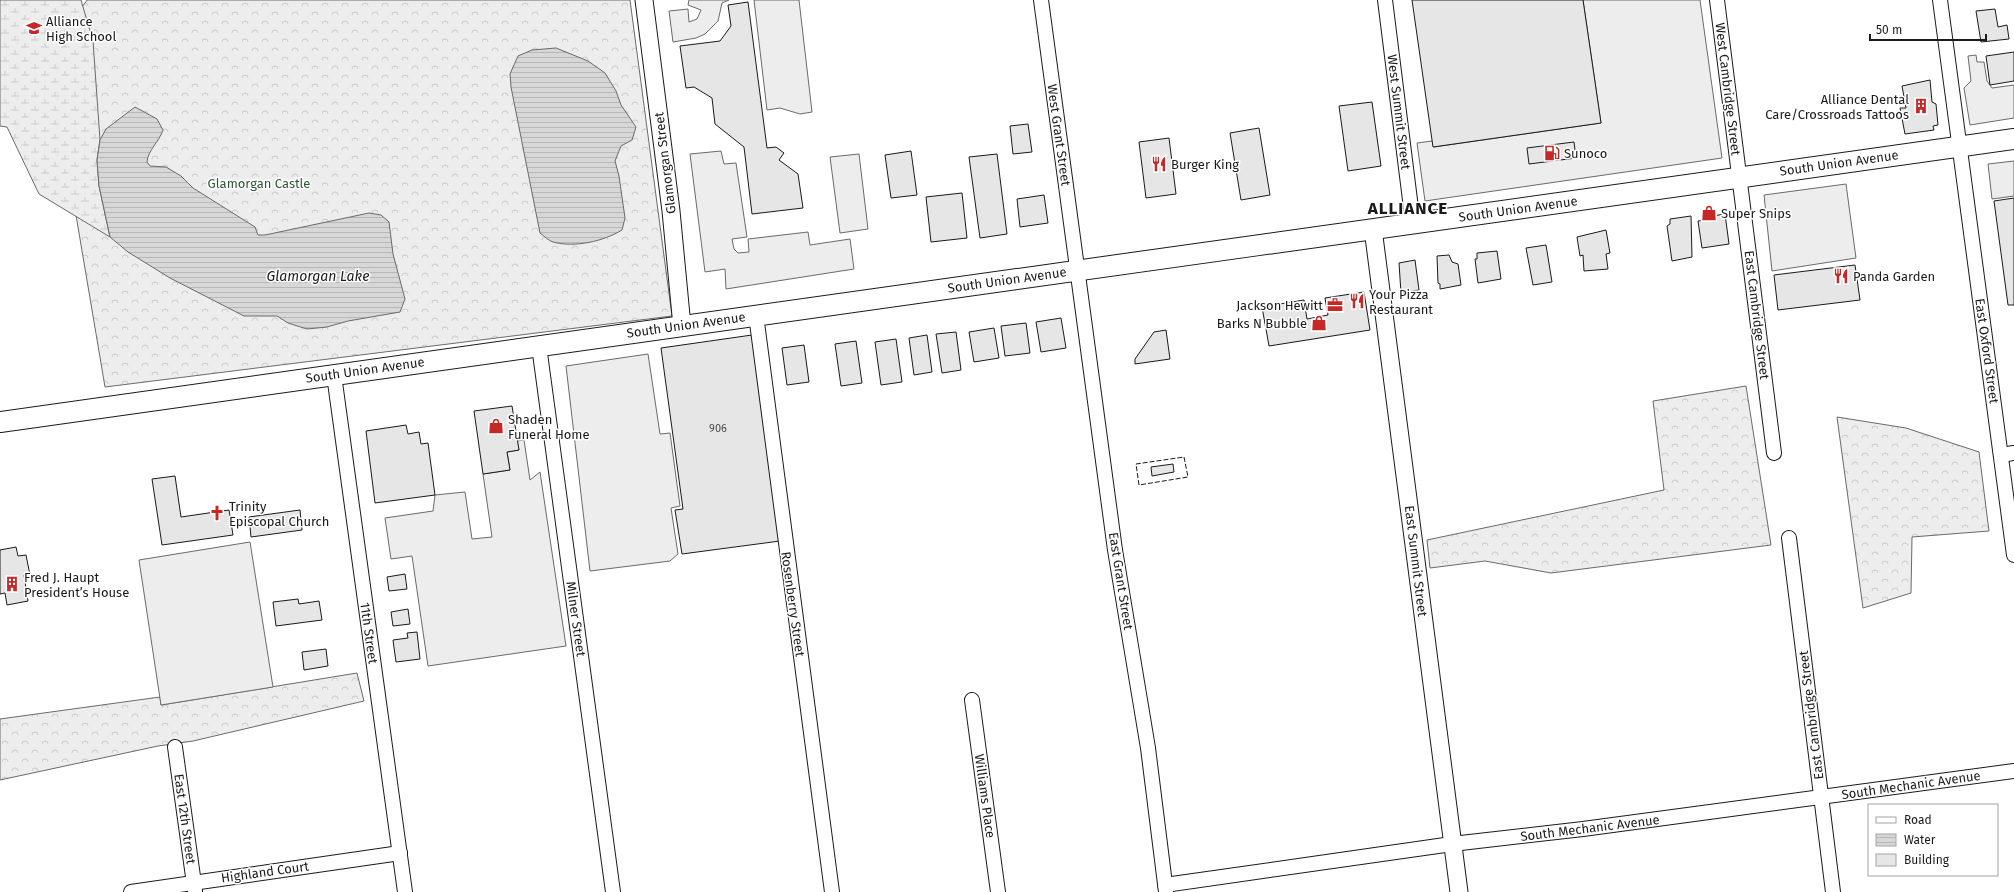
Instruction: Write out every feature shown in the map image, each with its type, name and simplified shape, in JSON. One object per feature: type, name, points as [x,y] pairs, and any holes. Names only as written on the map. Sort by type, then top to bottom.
[{"type":"main road","name":"South Union Avenue","points":[[0,422],[2014,139]]},
{"type":"street","name":"Glamorgan Street","points":[[644,0],[670,204],[682,326]]},
{"type":"street","name":"West Grant Street","points":[[1041,0],[1077,271]]},
{"type":"street","name":"West Summit Street","points":[[1385,0],[1413,224]]},
{"type":"street","name":"West Cambridge Street","points":[[1717,0],[1740,177]]},
{"type":"street","name":"East Oxford Street","points":[[1940,0],[1960,146],[2007,454],[2014,556]]},
{"type":"street","name":"East Cambridge Street","points":[[1740,177],[1774,453]]},
{"type":"street","name":"East Summit Street","points":[[1373,229],[1459,892]]},
{"type":"street","name":"East Grant Street","points":[[1077,271],[1115,550],[1148,748],[1166,888]]},
{"type":"street","name":"Rosenberry Street","points":[[756,315],[832,892]]},
{"type":"street","name":"Milner Street","points":[[539,346],[613,892]]},
{"type":"street","name":"11th Street","points":[[334,375],[400,853],[404,892]]},
{"type":"street","name":"East Cambridge Street","points":[[1789,538],[1834,892]]},
{"type":"street","name":"Williams Place","points":[[972,700],[998,892]]},
{"type":"street","name":"East 12th Street","points":[[175,747],[195,887]]},
{"type":"street","name":"South Mechanic Avenue","points":[[1166,888],[1452,844],[1591,828],[2014,771]]},
{"type":"street","name":"Highland Court","points":[[131,892],[195,887],[400,853]]},
{"type":"green space","points":[[0,0],[81,0],[93,41],[100,140],[97,160],[99,186],[110,237],[39,194],[7,127],[0,126]]},
{"type":"green space","name":"Glamorgan Castle","points":[[87,0],[630,0],[672,316],[105,387],[49,55]]},
{"type":"green space","points":[[1746,386],[1771,545],[1551,573],[1485,561],[1430,568],[1427,540],[1664,490],[1653,401]]},
{"type":"green space","points":[[1837,417],[1906,428],[1979,452],[1989,531],[1912,537],[1911,593],[1863,608]]},
{"type":"green space","points":[[357,673],[364,701],[193,741],[158,746],[0,780],[0,719],[160,697],[161,705]]},
{"type":"shaded area","points":[[689,0],[729,0],[722,3],[718,21],[705,34],[696,38],[673,42],[669,11],[688,9],[689,22],[697,19],[701,10],[688,5]]},
{"type":"shaded area","points":[[754,0],[799,0],[812,112],[800,114],[780,108],[767,110]]},
{"type":"shaded area","points":[[1583,0],[1700,0],[1722,158],[1425,201],[1417,143],[1432,141],[1434,147],[1601,123]]},
{"type":"shaded area","points":[[1976,55],[1977,62],[1984,62],[1987,81],[1992,88],[2014,85],[2014,118],[1970,125],[1964,88],[1971,81],[1968,56]]},
{"type":"shaded area","points":[[721,151],[724,164],[736,163],[747,237],[732,239],[734,249],[738,253],[749,252],[748,239],[808,232],[810,245],[850,239],[854,269],[726,289],[725,269],[705,272],[690,154]]},
{"type":"shaded area","points":[[859,154],[868,229],[840,233],[830,157]]},
{"type":"shaded area","points":[[2014,161],[2014,196],[1992,199],[1988,164]]},
{"type":"shaded area","points":[[1846,184],[1856,258],[1772,271],[1764,195]]},
{"type":"shaded area","points":[[648,354],[660,434],[670,433],[680,506],[671,508],[678,554],[670,561],[590,571],[566,366]]},
{"type":"shaded area","points":[[524,440],[530,480],[540,472],[566,646],[428,666],[412,556],[391,559],[385,518],[433,511],[435,495],[465,492],[472,539],[492,537],[483,474],[510,470],[507,452],[519,450],[517,441]]},
{"type":"shaded area","points":[[250,542],[273,687],[161,705],[139,560]]},
{"type":"water","points":[[556,48],[588,61],[605,73],[616,91],[621,105],[636,127],[632,140],[621,146],[615,161],[619,176],[625,218],[622,230],[598,240],[580,244],[562,244],[553,242],[548,240],[540,233],[511,87],[510,74],[518,56],[532,50]]},
{"type":"water","name":"Glamorgan Lake","points":[[135,107],[157,119],[163,130],[148,158],[147,162],[150,166],[166,167],[181,176],[193,188],[255,227],[258,235],[265,235],[369,213],[381,215],[389,222],[393,254],[405,299],[400,312],[348,321],[327,327],[307,329],[288,323],[277,316],[244,316],[170,278],[128,252],[110,237],[99,186],[97,160],[100,140],[106,129]]},
{"type":"building","points":[[1412,0],[1583,0],[1601,123],[1433,147]]},
{"type":"building","points":[[748,2],[767,148],[776,147],[784,153],[779,160],[798,174],[803,208],[752,214],[744,147],[715,124],[712,98],[694,87],[686,88],[680,46],[720,41],[731,26],[728,5]]},
{"type":"building","points":[[1995,9],[1998,27],[2007,25],[2009,39],[1981,42],[1976,11]]},
{"type":"building","points":[[2014,52],[2014,81],[1990,85],[1986,56]]},
{"type":"building","name":"Alliance Dental Care/Crossroads Tattoos","points":[[1930,80],[1932,102],[1936,104],[1938,125],[1933,126],[1934,130],[1905,134],[1900,108],[1906,108],[1902,86]]},
{"type":"building","points":[[1372,102],[1381,166],[1348,171],[1339,106]]},
{"type":"building","points":[[1028,124],[1032,152],[1013,154],[1010,126]]},
{"type":"building","points":[[1259,128],[1270,195],[1241,200],[1230,133]]},
{"type":"building","points":[[1169,138],[1176,194],[1146,198],[1139,142]]},
{"type":"building","name":"Sunoco","points":[[1574,142],[1576,158],[1529,164],[1527,148]]},
{"type":"building","points":[[911,151],[917,195],[891,198],[885,155]]},
{"type":"building","points":[[997,154],[1007,234],[980,238],[969,157]]},
{"type":"building","points":[[962,193],[967,238],[931,242],[926,197]]},
{"type":"building","points":[[1044,195],[1048,223],[1020,227],[1017,199]]},
{"type":"building","points":[[2014,198],[2014,305],[2008,305],[1994,201]]},
{"type":"building","points":[[1725,214],[1729,244],[1702,248],[1698,221],[1706,220],[1706,217]]},
{"type":"building","points":[[1691,216],[1692,257],[1672,261],[1667,226],[1670,224],[1670,219]]},
{"type":"building","points":[[1606,230],[1610,253],[1606,254],[1608,269],[1584,271],[1583,255],[1580,256],[1577,237]]},
{"type":"building","points":[[1546,245],[1552,282],[1533,285],[1526,248]]},
{"type":"building","points":[[1497,251],[1501,279],[1478,283],[1475,259],[1477,259],[1477,253]]},
{"type":"building","points":[[1449,255],[1452,262],[1458,264],[1461,285],[1440,289],[1440,284],[1438,283],[1437,256]]},
{"type":"building","points":[[1415,260],[1419,290],[1401,293],[1399,263]]},
{"type":"building","points":[[1855,265],[1860,300],[1778,310],[1774,275]]},
{"type":"building","points":[[1364,292],[1370,330],[1269,346],[1262,307],[1304,300],[1307,319],[1328,315],[1325,298]]},
{"type":"building","points":[[1061,318],[1066,348],[1041,352],[1036,322]]},
{"type":"building","points":[[1026,323],[1030,353],[1005,356],[1001,326]]},
{"type":"building","points":[[994,328],[999,358],[974,362],[969,332]]},
{"type":"building","points":[[1166,330],[1170,359],[1135,364],[1135,359],[1154,332]]},
{"type":"building","points":[[956,332],[961,370],[942,373],[936,334]]},
{"type":"building","points":[[752,335],[780,541],[682,554],[675,510],[683,509],[661,348]]},
{"type":"building","points":[[927,335],[932,372],[914,375],[909,338]]},
{"type":"building","points":[[896,339],[902,382],[881,385],[875,342]]},
{"type":"building","points":[[856,341],[862,383],[841,386],[835,344]]},
{"type":"building","points":[[804,345],[809,382],[787,385],[782,348]]},
{"type":"building","name":"Shaden Funeral Home","points":[[512,406],[519,450],[507,452],[510,470],[483,474],[474,411]]},
{"type":"building","points":[[406,425],[408,434],[419,432],[421,444],[428,443],[435,495],[375,503],[366,431]]},
{"type":"building","points":[[1173,464],[1174,472],[1152,476],[1151,467]]},
{"type":"building","name":"Trinity Episcopal Church","points":[[175,476],[181,517],[229,510],[233,535],[162,545],[152,479]]},
{"type":"building","points":[[300,510],[302,530],[251,537],[249,517]]},
{"type":"building","name":"Fred J. Haupt President’s House","points":[[16,547],[18,556],[26,555],[30,575],[24,575],[28,601],[7,605],[5,593],[0,594],[0,550]]},
{"type":"building","points":[[405,574],[407,589],[389,591],[387,577]]},
{"type":"building","points":[[298,599],[299,604],[319,601],[322,620],[276,626],[273,602]]},
{"type":"building","points":[[408,609],[410,624],[393,626],[391,612]]},
{"type":"building","points":[[417,632],[420,659],[396,662],[393,640],[408,638],[407,633]]},
{"type":"building","points":[[326,649],[328,666],[304,670],[302,652]]},
{"type":"fence","points":[[1184,457],[1188,477],[1139,485],[1136,464],[1184,457]]},
{"type":"place","name":"Alliance High School","points":[[34,28]]},
{"type":"place","name":"Alliance Dental Care/Crossroads Tattoos","points":[[1921,106]]},
{"type":"place","name":"Sunoco","points":[[1552,153]]},
{"type":"place","name":"Burger King","points":[[1159,164]]},
{"type":"place","name":"Super Snips","points":[[1709,213]]},
{"type":"place","name":"Panda Garden","points":[[1841,276]]},
{"type":"place","name":"Your Pizza Restaurant","points":[[1357,301]]},
{"type":"place","name":"Jackson Hewitt","points":[[1335,305]]},
{"type":"place","name":"Barks N Bubble","points":[[1319,323]]},
{"type":"place","name":"Shaden Funeral Home","points":[[496,426]]},
{"type":"place","name":"Trinity Episcopal Church","points":[[217,513]]},
{"type":"place","name":"Fred J. Haupt President’s House","points":[[12,584]]},
{"type":"district","name":"ALLIANCE","points":[[1408,208]]}]
